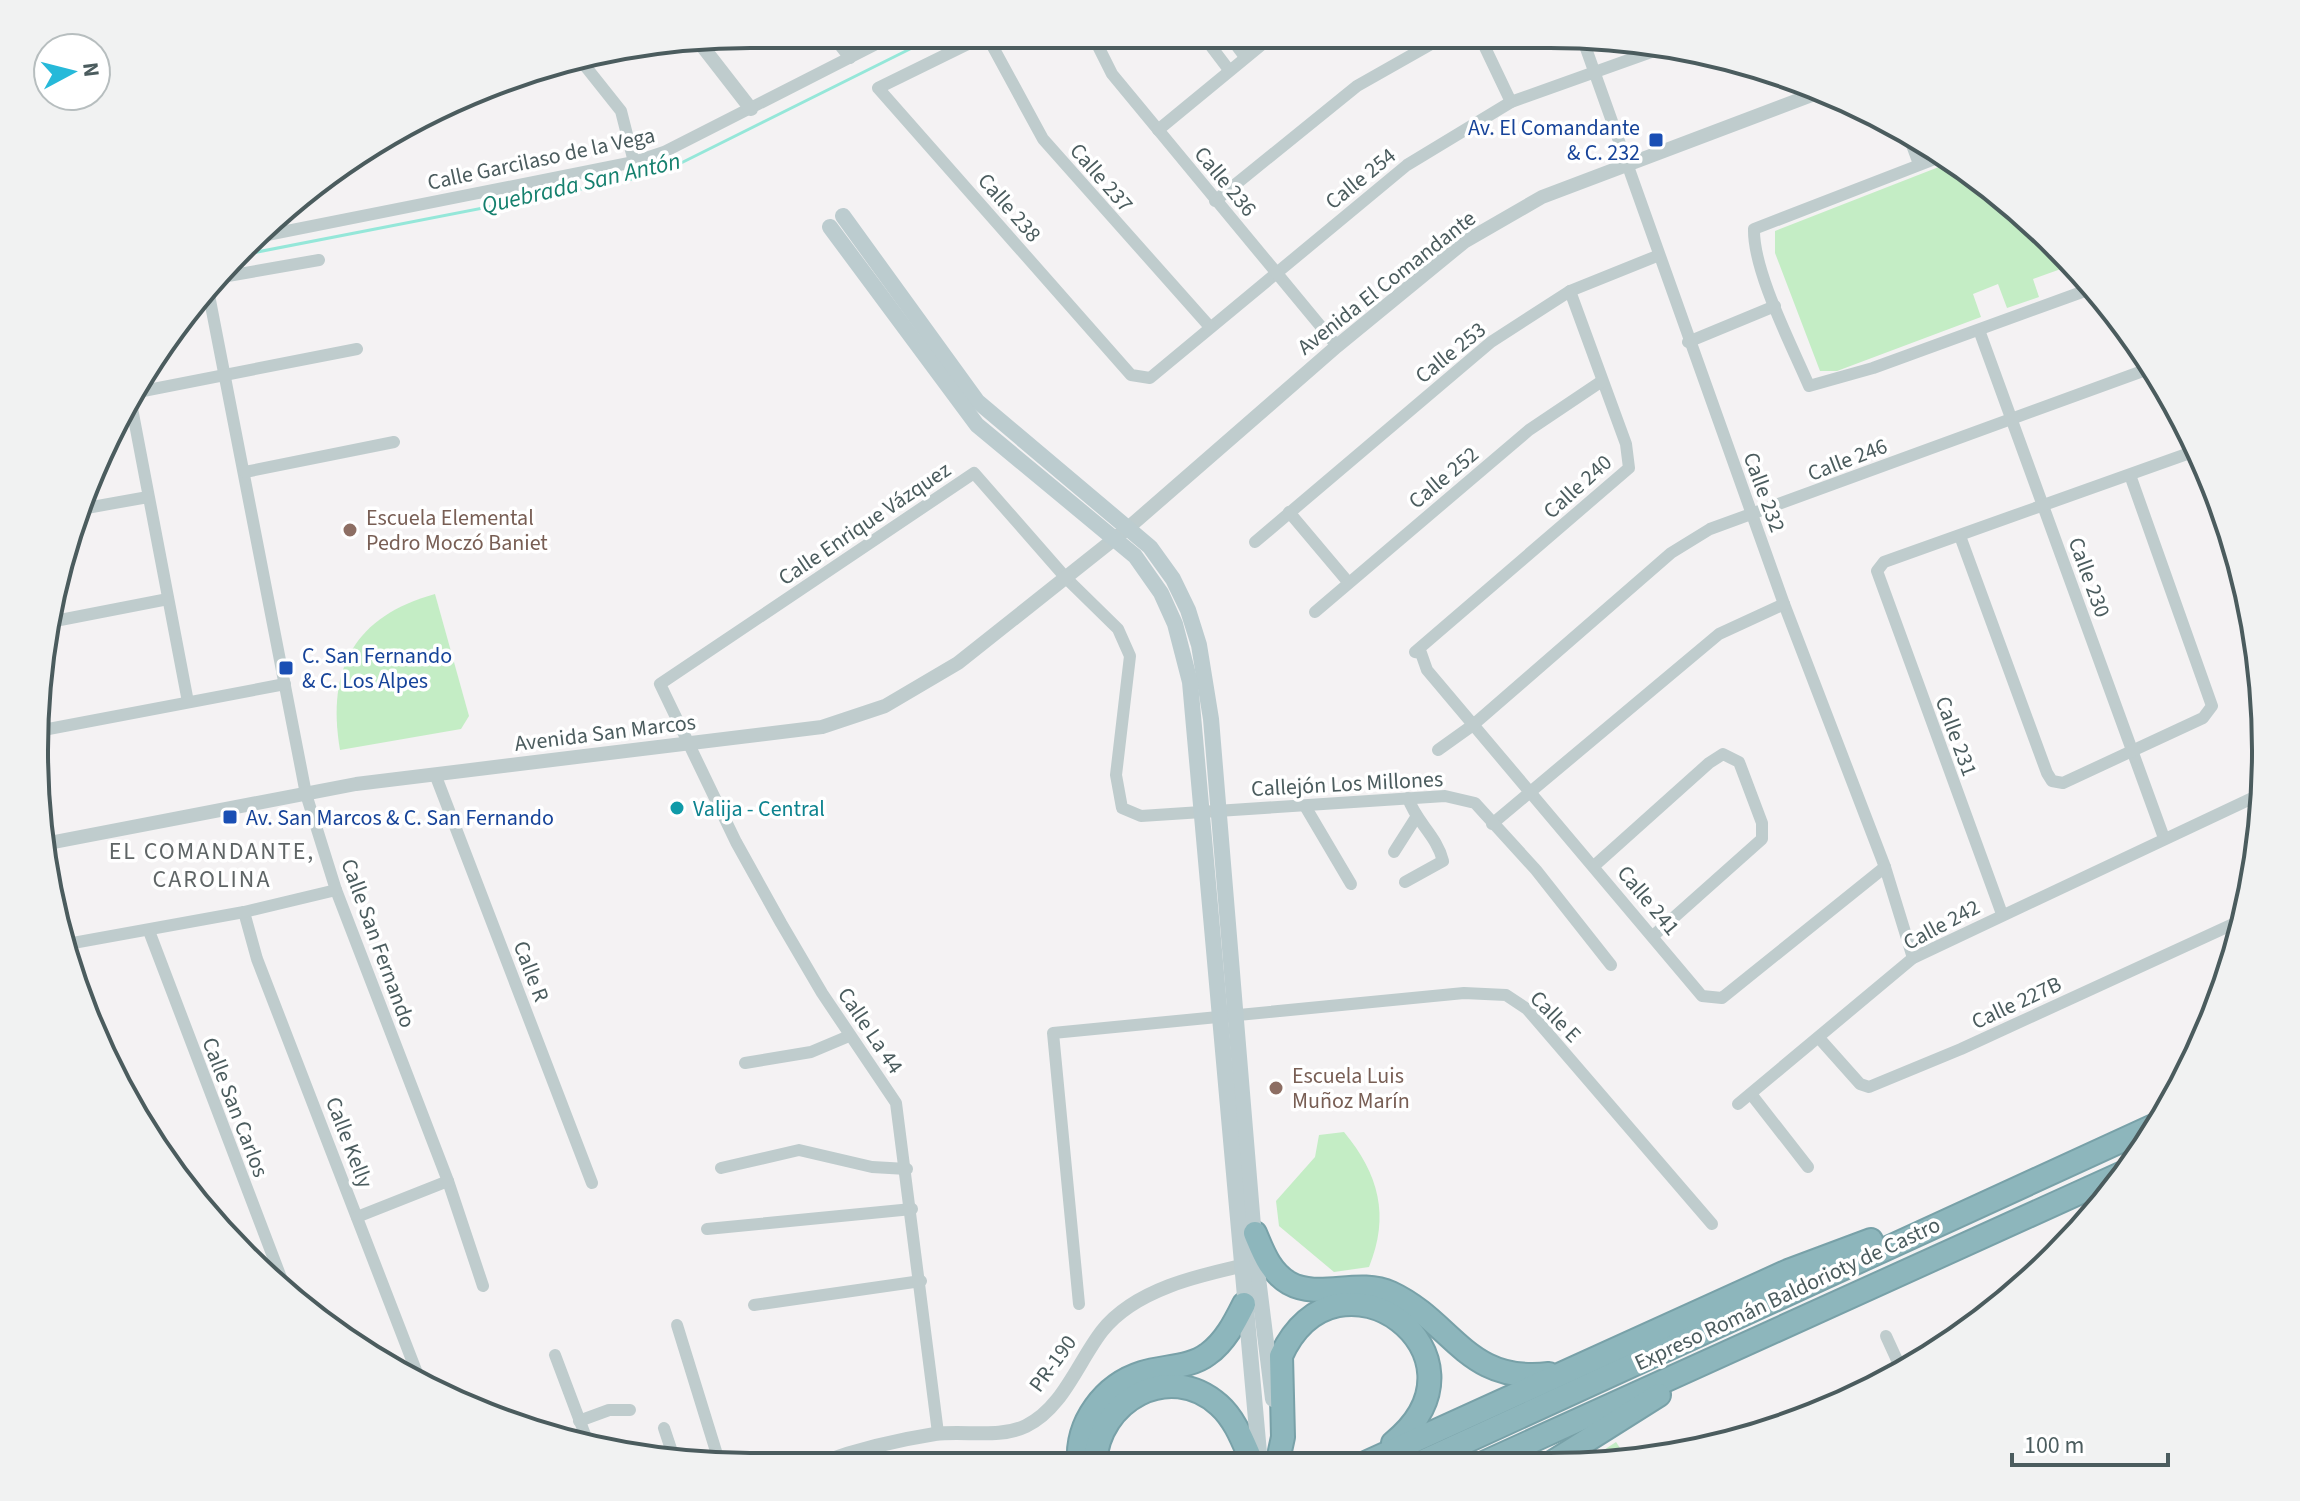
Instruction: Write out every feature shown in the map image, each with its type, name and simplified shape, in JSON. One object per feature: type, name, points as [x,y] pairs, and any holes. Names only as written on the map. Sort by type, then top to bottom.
[{"type":"highway","name":"Expreso Román Baldorioty de Castro","points":[[1441,1453],[2139,1132]]},
{"type":"highway","name":"Expreso Román Baldorioty de Castro","points":[[1505,1453],[2104,1181]]},
{"type":"highway","points":[[1387,1453],[1788,1271],[1874,1239],[1942,1221]]},
{"type":"highway","points":[[1255,1233],[1271,1268],[1297,1287],[1378,1288],[1410,1304],[1464,1353],[1486,1367],[1517,1375],[1562,1372]]},
{"type":"highway","points":[[1080,1453],[1082,1432],[1092,1412],[1110,1391],[1143,1373],[1194,1361],[1210,1353],[1229,1332],[1244,1304]]},
{"type":"highway","points":[[1281,1453],[1281,1356],[1286,1345],[1303,1322],[1317,1313],[1340,1305],[1363,1304],[1391,1313],[1413,1330],[1427,1357],[1429,1384],[1415,1423],[1377,1453]]},
{"type":"highway","points":[[1569,1452],[1653,1400],[1689,1369]]},
{"type":"highway","points":[[1096,1453],[1099,1436],[1120,1405],[1144,1391],[1174,1386],[1198,1391],[1221,1406],[1231,1417],[1248,1453]]},
{"type":"main road","points":[[1259,1453],[1244,1304],[1248,1264],[1255,1233],[1244,1014],[1205,673],[1192,621],[1173,579],[1150,547],[977,401],[836,222],[977,425],[1135,556],[1161,593],[1175,624],[1190,682],[1218,1017],[1248,1264],[1279,1453]]},
{"type":"street","points":[[842,48],[850,58]]},
{"type":"street","name":"Calle Garcilaso de la Vega","points":[[275,233],[634,162],[664,152],[869,48]]},
{"type":"street","name":"Calle 238","points":[[960,48],[878,88],[1118,360]]},
{"type":"street","name":"Calle 237","points":[[992,48],[1043,139],[1210,327]]},
{"type":"street","name":"Calle 236","points":[[1099,48],[1112,74],[1337,346]]},
{"type":"street","points":[[1212,48],[1229,70]]},
{"type":"street","points":[[1238,48],[1245,57]]},
{"type":"street","points":[[1158,130],[1257,48]]},
{"type":"street","points":[[1215,201],[1357,86],[1424,48]]},
{"type":"street","points":[[1485,48],[1511,102]]},
{"type":"street","points":[[705,50],[751,109]]},
{"type":"street","name":"Calle 232","points":[[1587,50],[1625,167],[1688,342],[1885,867],[1913,958]]},
{"type":"street","name":"Calle 254","points":[[1118,360],[1131,375],[1150,378],[1407,165],[1511,102],[1645,55]]},
{"type":"street","points":[[586,68],[621,111],[634,162]]},
{"type":"street","name":"Avenida El Comandante","points":[[1114,540],[1337,346],[1464,242],[1542,197],[1807,97]]},
{"type":"street","points":[[1914,150],[1919,164]]},
{"type":"street","points":[[1931,160],[1754,229],[1753,242],[1775,306],[1809,386],[1873,368],[2082,292]]},
{"type":"street","name":"Calle 253","points":[[1255,542],[1491,342],[1570,291],[1657,256]]},
{"type":"street","points":[[234,275],[319,260]]},
{"type":"street","name":"Calle 240","points":[[1421,653],[1415,652],[1629,468],[1626,444],[1570,291]]},
{"type":"street","name":"Calle San Fernando","points":[[210,301],[306,794],[336,890],[448,1181],[483,1286]]},
{"type":"street","points":[[1688,342],[1775,306]]},
{"type":"street","name":"Calle 230","points":[[1979,330],[2164,838]]},
{"type":"street","points":[[147,390],[357,349]]},
{"type":"street","name":"Calle 246","points":[[1438,750],[1473,725],[1671,553],[1710,529],[1753,517],[2141,372]]},
{"type":"street","name":"Calle 252","points":[[1315,612],[1529,430],[1602,381]]},
{"type":"street","points":[[133,415],[188,702]]},
{"type":"street","points":[[245,472],[394,442]]},
{"type":"street","points":[[2130,475],[2212,706],[2203,718],[2063,783],[2052,781],[1960,536],[2186,454]]},
{"type":"street","name":"Calle Enrique Vázquez","points":[[660,684],[974,473],[1066,578],[1118,629],[1130,656],[1116,775],[1122,808],[1141,816],[1201,813]]},
{"type":"street","points":[[92,507],[148,497]]},
{"type":"street","points":[[1289,512],[1348,582]]},
{"type":"street","name":"Calle 231","points":[[1960,536],[1884,562],[1877,571],[2002,914]]},
{"type":"street","name":"Avenida San Marcos","points":[[54,842],[306,794],[435,774],[822,727],[885,706],[958,663],[1114,540]]},
{"type":"street","points":[[60,620],[168,599]]},
{"type":"street","points":[[1492,824],[1719,634],[1784,604]]},
{"type":"street","name":"Calle 241","points":[[1421,653],[1427,670],[1702,996],[1722,998],[1885,867]]},
{"type":"street","points":[[49,729],[285,684]]},
{"type":"street","name":"Calle La 44","points":[[660,684],[736,842],[810,974],[896,1103],[907,1169],[938,1433]]},
{"type":"street","points":[[1594,866],[1706,766],[1723,754],[1739,762],[1762,823],[1762,839],[1653,936]]},
{"type":"street","name":"Calle R","points":[[435,774],[592,1183]]},
{"type":"street","name":"Callejón Los Millones","points":[[1201,813],[1219,809],[1445,796],[1475,803],[1536,870],[1611,965]]},
{"type":"street","points":[[1405,882],[1443,861],[1440,849],[1415,819],[1408,798]]},
{"type":"street","name":"Calle 242","points":[[1738,1104],[1913,958],[2250,799]]},
{"type":"street","points":[[1305,806],[1351,884]]},
{"type":"street","points":[[1394,852],[1415,819]]},
{"type":"street","points":[[75,943],[244,912],[336,890]]},
{"type":"street","name":"Calle Kelly","points":[[244,912],[257,959],[415,1368]]},
{"type":"street","name":"Calle 227B","points":[[1819,1038],[1860,1084],[1869,1087],[1961,1049],[2230,926]]},
{"type":"street","name":"Calle San Carlos","points":[[149,931],[278,1271]]},
{"type":"street","name":"Calle E","points":[[1079,1304],[1053,1033],[1479,992],[1506,995],[1527,1009],[1712,1224]]},
{"type":"street","points":[[745,1063],[811,1052],[849,1036]]},
{"type":"street","points":[[1751,1094],[1808,1167]]},
{"type":"street","points":[[721,1168],[799,1150],[872,1167],[907,1169]]},
{"type":"street","points":[[357,1217],[448,1181]]},
{"type":"street","points":[[707,1229],[912,1209]]},
{"type":"street","name":"PR-190","points":[[849,1453],[938,1433],[1007,1432],[1028,1425],[1058,1399],[1104,1329],[1129,1307],[1171,1285],[1248,1264]]},
{"type":"street","points":[[754,1305],[921,1281]]},
{"type":"street","points":[[677,1325],[716,1451]]},
{"type":"street","points":[[1886,1336],[1897,1361]]},
{"type":"street","points":[[555,1355],[584,1433]]},
{"type":"street","points":[[579,1421],[609,1410],[630,1410]]},
{"type":"street","points":[[664,1428],[671,1448]]},
{"type":"green space","points":[[1940,166],[2013,222],[2061,269],[2033,279],[2039,297],[2007,308],[1998,284],[1973,294],[1981,317],[1837,371],[1820,371],[1775,253],[1775,231]]},
{"type":"green space","points":[[435,594],[469,716],[461,729],[340,750],[338,694],[343,670],[352,650],[366,631],[384,616]]},
{"type":"green space","points":[[1344,1132],[1373,1180],[1378,1196],[1379,1230],[1369,1267],[1334,1272],[1279,1226],[1276,1201],[1315,1157],[1319,1135]]},
{"type":"green space","points":[[1616,1442],[1621,1449],[1603,1450]]},
{"type":"waterway","name":"Quebrada San Antón","points":[[256,252],[637,178],[673,167],[912,48]]},
{"type":"place","name":"Av. El Comandante & C. 232","points":[[1656,140]]},
{"type":"place","name":"Escuela Elemental Pedro Moczó Baniet","points":[[350,530]]},
{"type":"place","name":"C. San Fernando & C. Los Alpes","points":[[286,668]]},
{"type":"place","name":"Valija - Central","points":[[677,808]]},
{"type":"place","name":"Av. San Marcos & C. San Fernando","points":[[230,817]]},
{"type":"place","name":"Escuela Luis Muñoz Marín","points":[[1276,1088]]},
{"type":"district","name":"EL COMANDANTE, CAROLINA","points":[[212,865]]}]
